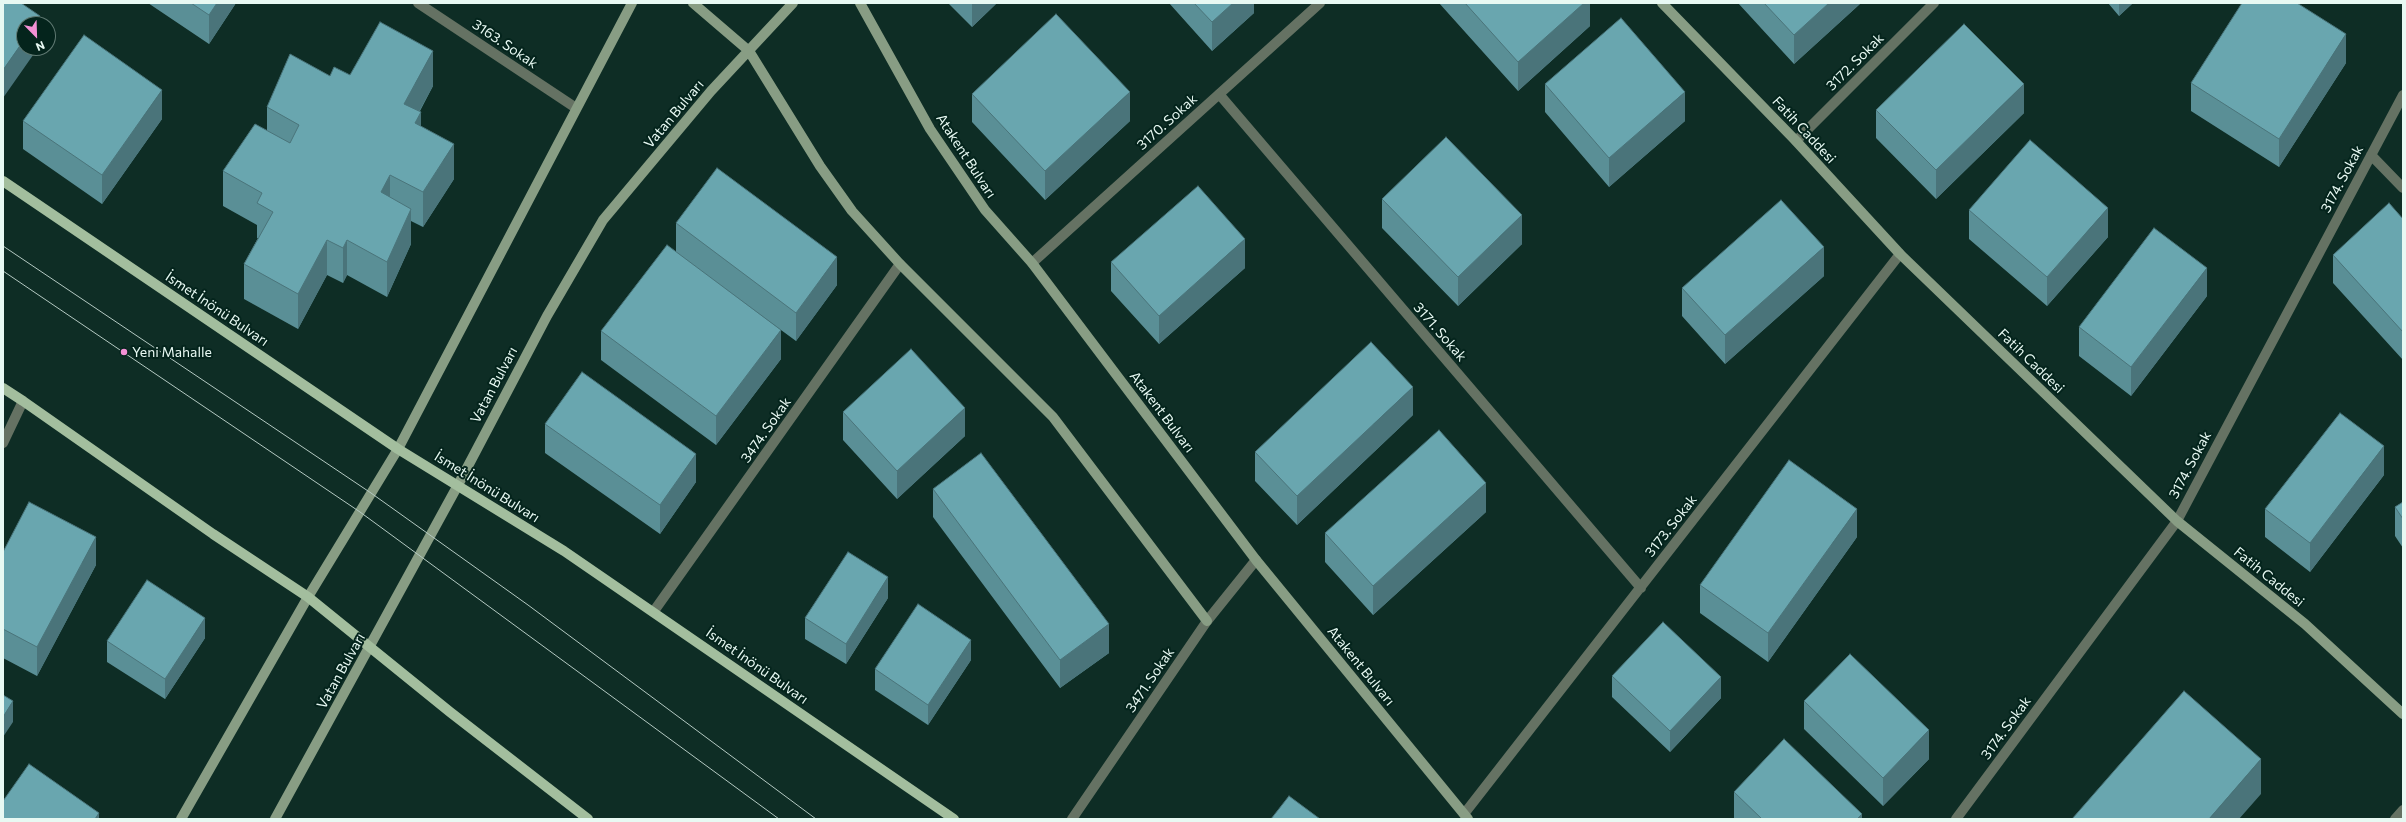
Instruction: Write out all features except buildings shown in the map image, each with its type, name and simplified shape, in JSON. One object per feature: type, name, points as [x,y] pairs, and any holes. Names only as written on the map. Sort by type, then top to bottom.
[{"type":"main road","points":[[181,819],[308,597],[398,449],[632,3]]},
{"type":"main road","points":[[693,3],[749,51],[820,166],[852,211],[900,264],[1053,417],[1207,621]]},
{"type":"main road","name":"Vatan Bulvarı","points":[[275,819],[370,648],[547,316],[603,220],[711,90],[793,3]]},
{"type":"main road","name":"Atakent Bulvarı","points":[[860,3],[930,129],[985,210],[1032,263],[1256,560],[1466,816]]},
{"type":"main road","name":"Fatih Caddesi","points":[[1662,3],[1796,141],[1900,254],[2176,520],[2305,624],[2403,714]]},
{"type":"main road","name":"İsmet İnönü Bulvarı","points":[[3,181],[398,449],[564,551],[654,611],[954,819]]},
{"type":"main road","points":[[3,388],[23,400],[213,534],[308,597],[370,648],[588,819]]},
{"type":"street","name":"3163. Sokak","points":[[418,3],[576,108]]},
{"type":"street","name":"3170. Sokak","points":[[1032,263],[1320,3]]},
{"type":"street","name":"3172. Sokak","points":[[1796,141],[1934,3]]},
{"type":"street","name":"3171. Sokak","points":[[1219,94],[1641,588]]},
{"type":"street","name":"3174. Sokak","points":[[1956,819],[2176,520],[2403,95]]},
{"type":"street","points":[[2371,155],[2403,188]]},
{"type":"street","name":"3173. Sokak","points":[[1466,816],[1900,254]]},
{"type":"street","name":"3474. Sokak","points":[[654,611],[900,264]]},
{"type":"street","points":[[3,443],[23,400]]},
{"type":"street","name":"3471. Sokak","points":[[1072,819],[1207,621],[1256,560]]},
{"type":"street","points":[[2395,819],[2403,810]]},
{"type":"tram line","points":[[3,246],[371,493],[528,605],[816,819]]},
{"type":"tram line","points":[[3,271],[360,512],[779,819]]},
{"type":"place","name":"Yeni Mahalle","points":[[124,352]]}]
